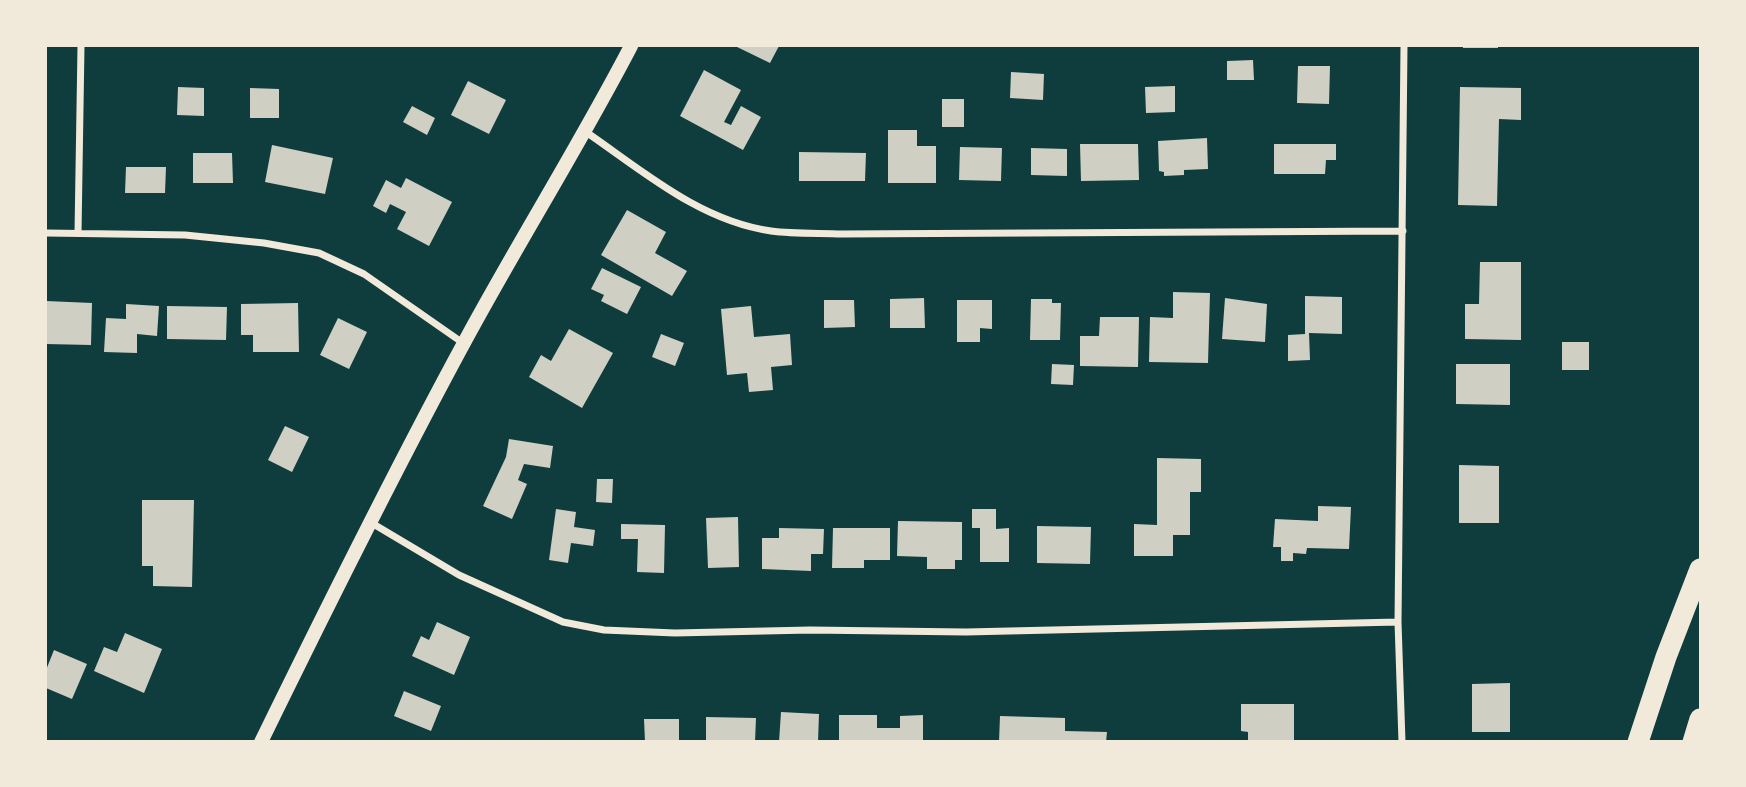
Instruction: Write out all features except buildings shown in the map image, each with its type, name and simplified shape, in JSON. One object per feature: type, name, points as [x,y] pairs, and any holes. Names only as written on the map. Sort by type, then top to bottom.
[{"type":"highway","points":[[1638,741],[1700,569]]},
{"type":"highway","points":[[1693,741],[1700,719]]},
{"type":"main road","points":[[261,741],[369,522],[464,343],[528,227],[586,132],[631,46]]},
{"type":"street","points":[[78,233],[81,46]]},
{"type":"street","points":[[1402,741],[1398,622],[1404,46]]},
{"type":"street","points":[[586,132],[680,197],[721,218],[771,230],[842,234],[1403,231]]},
{"type":"street","points":[[46,233],[185,235],[264,243],[319,253],[363,274],[464,343]]},
{"type":"street","points":[[369,522],[459,575],[563,622],[604,630],[675,633],[810,630],[966,632],[1398,622]]}]
